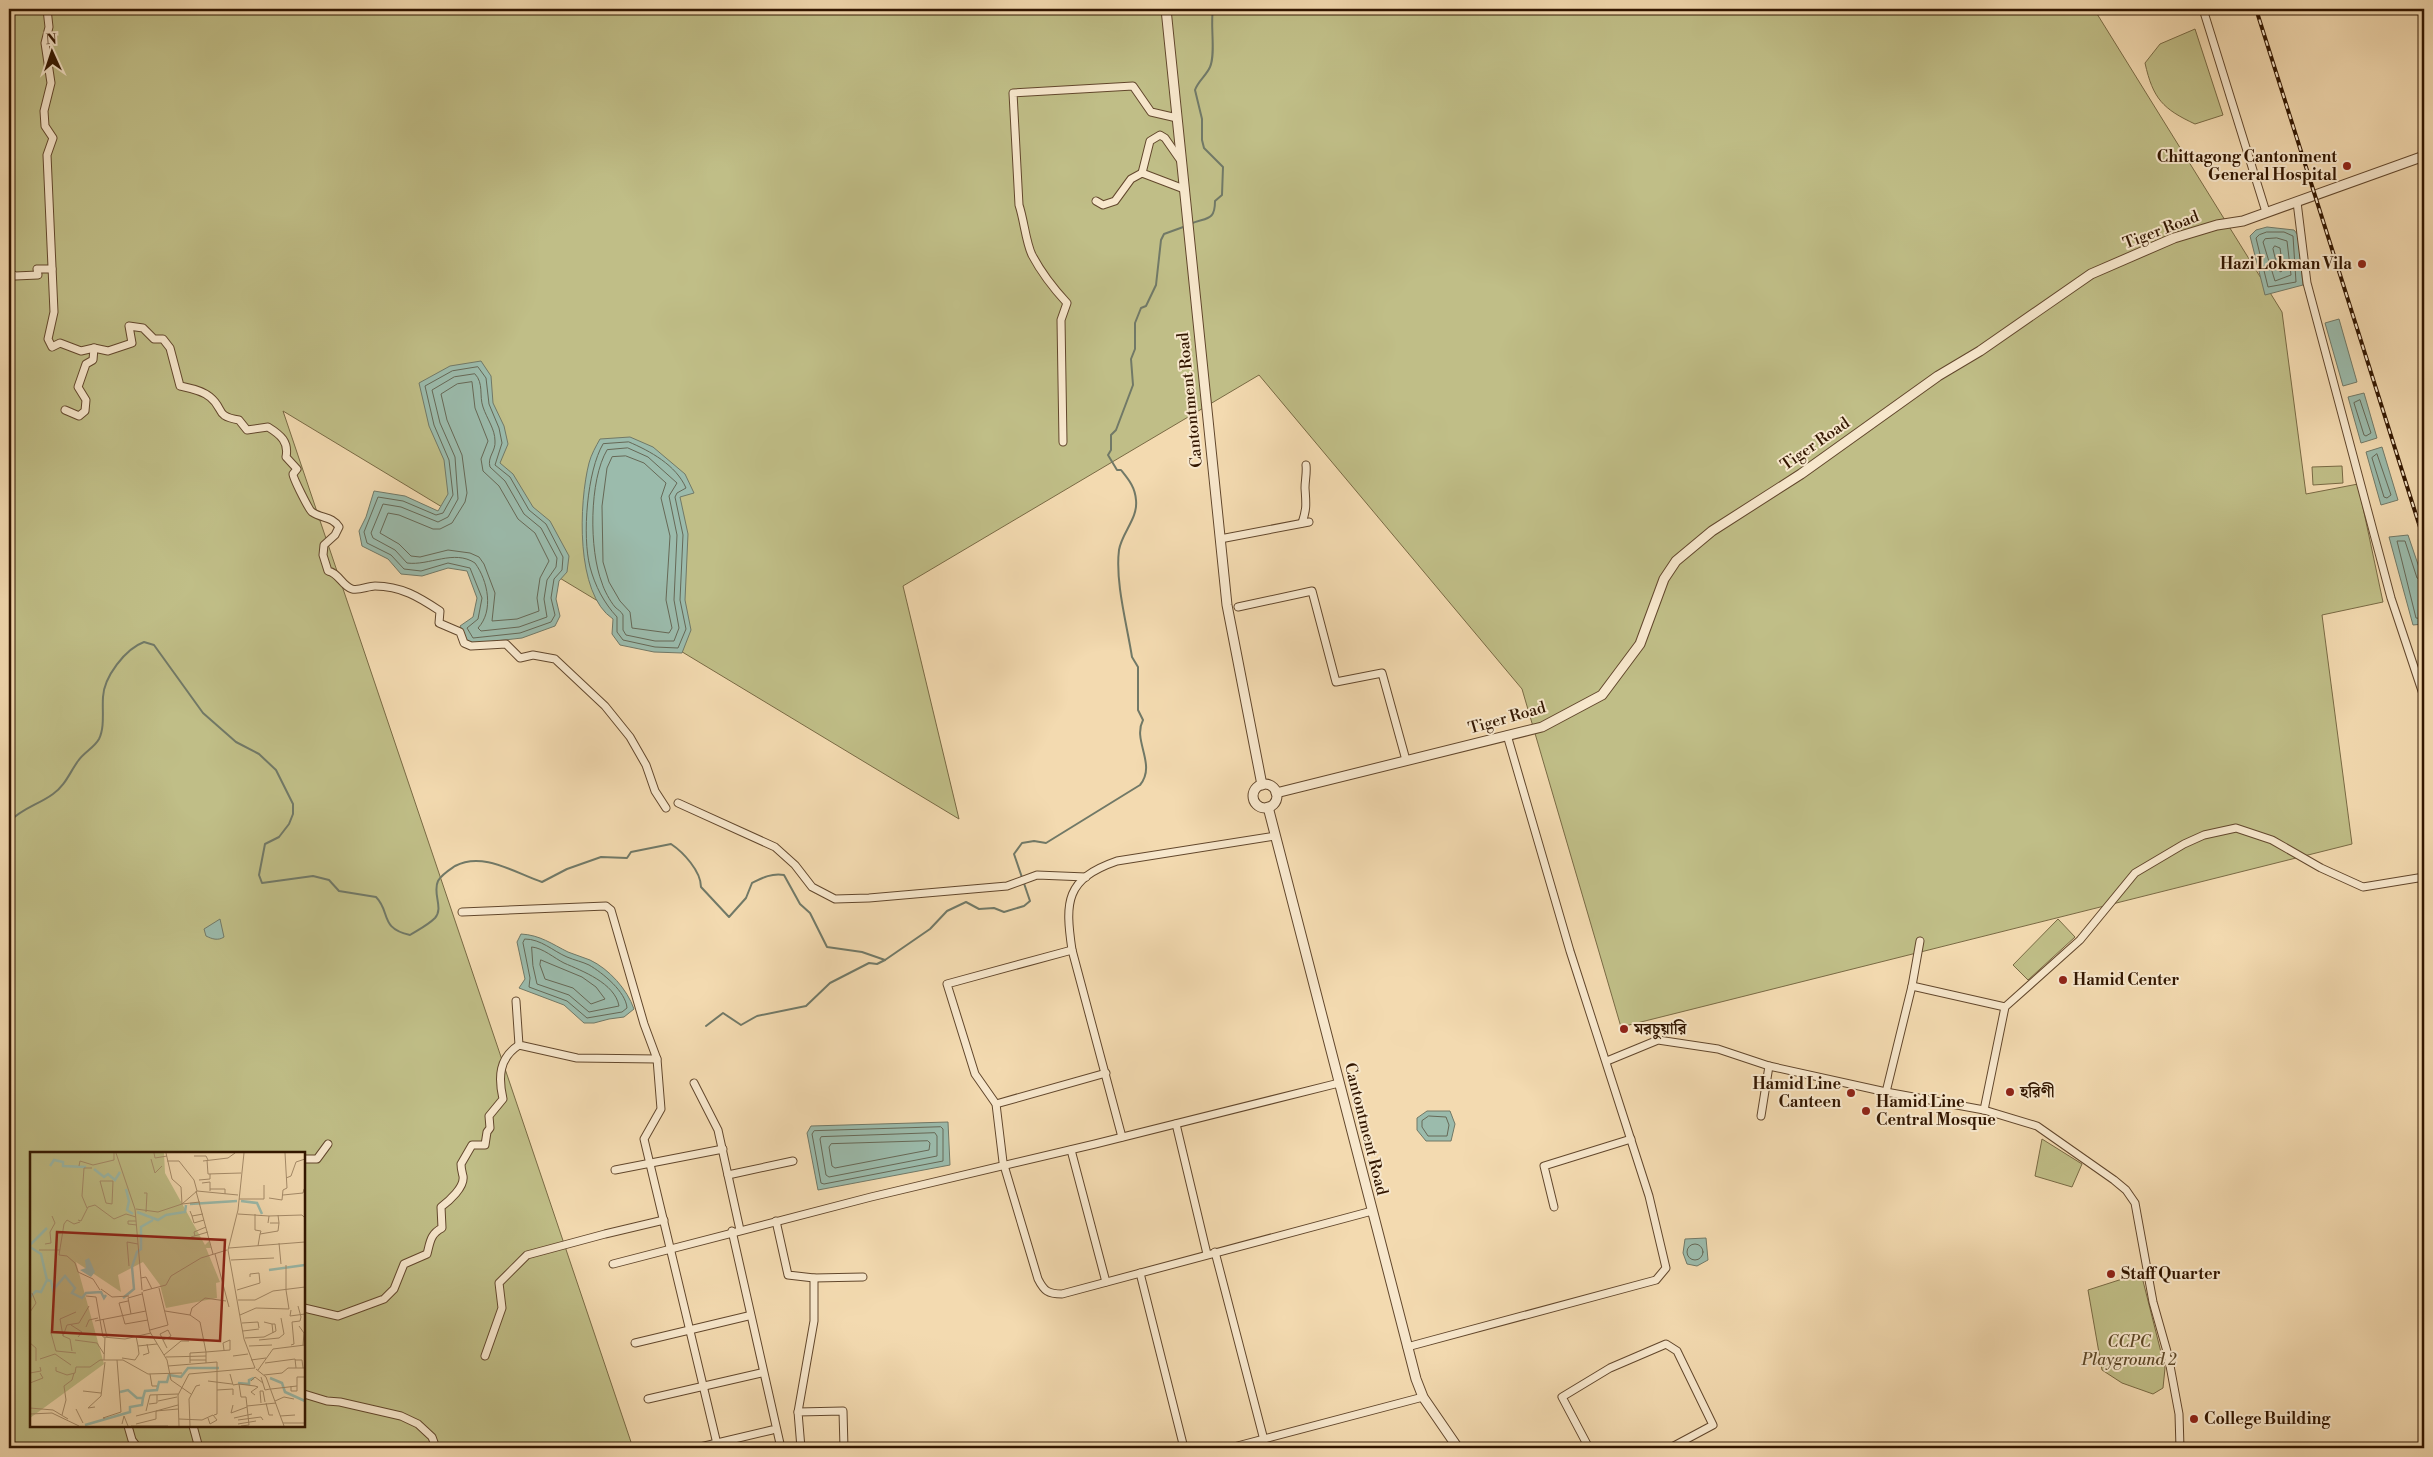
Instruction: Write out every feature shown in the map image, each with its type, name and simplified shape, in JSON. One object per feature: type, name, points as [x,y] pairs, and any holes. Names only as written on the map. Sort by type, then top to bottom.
[{"type":"street","points":[[47,9],[49,27],[45,43],[50,83],[44,111],[45,126],[53,138],[47,155],[54,312],[48,339],[52,347],[60,343],[81,351],[94,348],[108,351],[132,343],[129,326],[143,328],[154,339],[163,339],[170,348],[180,386],[210,396],[219,412],[226,418],[240,420],[248,430],[268,427],[286,442],[288,448],[286,457],[297,468],[293,474],[294,479],[300,486],[308,509],[314,514],[334,520],[339,527],[335,536],[324,544],[323,555],[328,571],[334,572],[346,586],[354,590],[375,586],[414,593],[440,611],[439,623],[460,632],[464,643],[471,646],[506,644],[520,658],[533,655],[556,659],[605,706],[630,737],[646,765],[655,790],[666,808]]},
{"type":"street","name":"Cantontment Road","points":[[1166,9],[1227,605],[1262,785]]},
{"type":"street","points":[[2202,9],[2266,212]]},
{"type":"street","points":[[1063,442],[1061,320],[1068,303],[1055,290],[1031,254],[1025,223],[1019,206],[1014,93],[1133,86],[1151,112],[1177,118]]},
{"type":"street","points":[[1096,201],[1104,205],[1115,202],[1131,179],[1142,173],[1150,141],[1160,135],[1165,138],[1181,161]]},
{"type":"street","name":"Tiger Road","points":[[1276,793],[1542,727],[1602,695],[1640,644],[1664,579],[1676,561],[1712,531],[1801,474],[1938,376],[1980,351],[2091,274],[2174,238],[2297,202],[2424,156]]},
{"type":"street","points":[[1142,173],[1184,189]]},
{"type":"street","points":[[2297,202],[2307,283],[2391,598],[2424,697]]},
{"type":"street","points":[[9,272],[14,276],[38,275],[37,269],[52,269]]},
{"type":"street","points":[[65,410],[79,416],[85,411],[86,400],[78,387],[86,364],[93,360],[94,348]]},
{"type":"street","points":[[1220,539],[1306,522],[1308,506],[1305,486],[1308,479],[1306,465]]},
{"type":"street","points":[[1238,607],[1312,591],[1336,682],[1382,673],[1406,760]]},
{"type":"street","points":[[1407,1347],[1656,1280],[1666,1268],[1649,1196],[1570,951],[1506,735]]},
{"type":"street","points":[[1262,785],[1270,786],[1276,793],[1275,802],[1268,807],[1259,806],[1254,799],[1255,790],[1262,785]]},
{"type":"street","points":[[678,803],[775,847],[795,865],[812,887],[835,899],[869,898],[1007,886],[1038,876],[1086,877]]},
{"type":"street","name":"Cantontment Road","points":[[1268,807],[1416,1379],[1423,1397],[1458,1448]]},
{"type":"street","points":[[1984,1110],[2006,1007],[2080,940],[2135,874],[2184,844],[2204,835],[2236,828],[2272,840],[2320,868],[2363,887],[2424,877]]},
{"type":"street","points":[[1122,1138],[1072,950],[1068,919],[1070,900],[1086,877],[1099,868],[1117,862],[1276,836]]},
{"type":"street","points":[[462,912],[606,906],[611,910],[644,1024],[658,1059],[661,1109],[644,1139],[717,1446]]},
{"type":"street","points":[[1886,1092],[1912,986],[1920,941]]},
{"type":"street","points":[[1072,950],[947,984],[975,1074],[996,1104],[1005,1165],[1038,1279],[1044,1290],[1051,1294],[1062,1294],[1372,1211]]},
{"type":"street","points":[[1912,986],[2006,1007]]},
{"type":"street","points":[[516,1001],[520,1045]]},
{"type":"street","points":[[1607,1062],[1658,1040],[1718,1049],[1769,1066],[1886,1092],[1984,1110],[2037,1126],[2114,1180],[2126,1190],[2135,1204],[2154,1302],[2168,1355],[2179,1414],[2180,1448]]},
{"type":"street","points":[[305,1308],[338,1316],[384,1299],[394,1289],[404,1264],[427,1254],[428,1242],[436,1230],[442,1228],[441,1207],[462,1184],[461,1164],[472,1145],[485,1145],[486,1132],[490,1128],[490,1116],[503,1099],[500,1085],[508,1052],[520,1045],[577,1058],[658,1059]]},
{"type":"street","points":[[1761,1116],[1769,1066]]},
{"type":"street","points":[[996,1104],[1106,1073]]},
{"type":"street","points":[[694,1083],[718,1130],[740,1230]]},
{"type":"street","points":[[613,1264],[732,1231],[1122,1138],[1339,1083]]},
{"type":"street","points":[[1176,1124],[1264,1440]]},
{"type":"street","points":[[1554,1207],[1544,1166],[1631,1139]]},
{"type":"street","points":[[305,1159],[316,1159],[328,1144]]},
{"type":"street","points":[[614,1170],[722,1149]]},
{"type":"street","points":[[1071,1150],[1106,1282]]},
{"type":"street","points":[[728,1175],[793,1161]]},
{"type":"street","points":[[484,1356],[502,1308],[499,1284],[527,1255],[664,1220]]},
{"type":"street","points":[[776,1221],[788,1275],[814,1278],[864,1277]]},
{"type":"street","points":[[732,1231],[781,1448]]},
{"type":"street","points":[[1140,1273],[1184,1448]]},
{"type":"street","points":[[801,1448],[798,1412],[814,1320],[814,1278]]},
{"type":"street","points":[[635,1343],[748,1316]]},
{"type":"street","points":[[1589,1448],[1562,1397],[1610,1368],[1666,1344],[1677,1351],[1713,1425],[1670,1448]]},
{"type":"street","points":[[648,1399],[761,1373]]},
{"type":"street","points":[[305,1394],[327,1401],[340,1402],[402,1416],[418,1424],[432,1437],[436,1448]]},
{"type":"street","points":[[1230,1448],[1423,1397]]},
{"type":"street","points":[[798,1412],[843,1412],[844,1448]]},
{"type":"street","points":[[128,1427],[132,1440],[138,1448]]},
{"type":"street","points":[[193,1427],[199,1448]]},
{"type":"street","points":[[696,1448],[717,1446],[772,1430]]},
{"type":"green space","points":[[9,9],[2094,9],[2282,312],[2306,494],[2358,484],[2383,602],[2322,615],[2352,844],[1621,1027],[1522,689],[1259,375],[903,586],[959,819],[283,411],[633,1448],[9,1448]]},
{"type":"green space","points":[[2195,29],[2223,115],[2195,124],[2167,108],[2161,101],[2152,86],[2145,63],[2160,44]]},
{"type":"green space","points":[[2342,466],[2343,483],[2313,485],[2312,467]]},
{"type":"green space","points":[[2058,919],[2075,937],[2028,980],[2013,965]]},
{"type":"green space","points":[[2042,1139],[2082,1164],[2072,1187],[2035,1176]]},
{"type":"green space","name":"CCPC Playground 2","points":[[2141,1273],[2165,1368],[2163,1388],[2153,1394],[2122,1383],[2102,1370],[2088,1290]]},
{"type":"water","points":[[2267,227],[2294,230],[2298,235],[2303,285],[2265,295],[2250,236],[2256,230]]},
{"type":"water","points":[[2339,319],[2357,382],[2343,386],[2325,323]]},
{"type":"water","points":[[481,361],[491,376],[493,403],[504,426],[508,444],[500,463],[513,474],[533,507],[550,521],[569,556],[567,572],[559,581],[556,599],[560,616],[555,626],[522,638],[469,644],[460,626],[473,617],[477,598],[467,571],[448,568],[422,576],[401,574],[388,559],[362,546],[359,531],[366,517],[374,491],[405,496],[438,511],[448,494],[444,460],[429,426],[419,383],[450,366]]},
{"type":"water","points":[[2364,393],[2377,438],[2361,443],[2348,397]]},
{"type":"water","points":[[630,437],[653,447],[685,474],[694,493],[680,497],[688,534],[685,600],[691,630],[682,653],[654,652],[620,645],[612,634],[613,619],[601,607],[592,590],[586,569],[582,523],[583,500],[590,460],[600,439]]},
{"type":"water","points":[[2382,447],[2398,500],[2381,505],[2366,452]]},
{"type":"water","points":[[2408,535],[2424,582],[2424,624],[2413,625],[2389,537]]},
{"type":"water","points":[[220,919],[224,937],[215,939],[206,936],[204,929]]},
{"type":"water","points":[[521,934],[540,938],[597,964],[622,987],[634,1009],[624,1017],[584,1023],[564,1005],[519,988],[525,979],[517,942]]},
{"type":"water","points":[[1427,1111],[1450,1111],[1455,1124],[1451,1141],[1426,1141],[1417,1130],[1417,1118]]},
{"type":"water","points":[[948,1122],[950,1165],[818,1190],[807,1133],[811,1126]]},
{"type":"water","points":[[1706,1238],[1708,1260],[1697,1266],[1687,1264],[1683,1253],[1685,1239]]},
{"type":"waterway","points":[[1190,224],[1211,216],[1215,208],[1215,201],[1222,195],[1223,167],[1204,148],[1202,119],[1195,90],[1212,61],[1213,9]]},
{"type":"waterway","points":[[9,822],[19,813],[57,791],[80,758],[97,742],[102,729],[103,697],[107,681],[123,657],[144,642],[154,645],[203,713],[236,742],[259,754],[276,770],[293,804],[293,814],[289,824],[279,837],[265,844],[259,875],[262,883],[313,876],[329,880],[339,891],[376,897],[390,924],[400,932],[410,935],[435,918],[438,910],[436,890],[439,879],[455,866],[466,862],[488,862],[542,882],[567,869],[601,857],[627,858],[631,852],[671,844],[695,868],[701,887],[729,917],[746,898],[752,883],[771,875],[784,875],[800,904],[810,913],[827,947],[862,952],[885,960],[930,929],[947,911],[966,902],[979,909],[994,908],[1004,912],[1024,906],[1030,901],[1014,854],[1022,843],[1034,841],[1046,843],[1140,785],[1145,777],[1146,761],[1140,736],[1143,720],[1138,710],[1138,667],[1132,657],[1122,604],[1118,562],[1123,537],[1135,513],[1136,500],[1131,484],[1121,470],[1117,470],[1108,455],[1111,450],[1111,435],[1116,430],[1133,385],[1131,359],[1135,349],[1135,323],[1141,308],[1146,306],[1156,285],[1161,240],[1164,234],[1186,226]]},
{"type":"waterway","points":[[706,1026],[723,1013],[741,1025],[757,1016],[806,1006],[830,983],[869,963],[877,964],[885,960]]},
{"type":"railway","points":[[2256,9],[2424,540]]},
{"type":"place","name":"Chittagong Cantonment General Hospital","points":[[2347,166]]},
{"type":"place","name":"Hazi Lokman Vila","points":[[2362,264]]},
{"type":"place","name":"Hamid Center","points":[[2063,980]]},
{"type":"place","name":"মরচুয়ারি","points":[[1624,1029]]},
{"type":"place","name":"হরিণী","points":[[2010,1092]]},
{"type":"place","name":"Hamid Line Canteen","points":[[1851,1093]]},
{"type":"place","name":"Hamid Line Central Mosque","points":[[1866,1111]]},
{"type":"place","name":"Staff Quarter","points":[[2111,1274]]},
{"type":"place","name":"College Building","points":[[2194,1419]]}]
